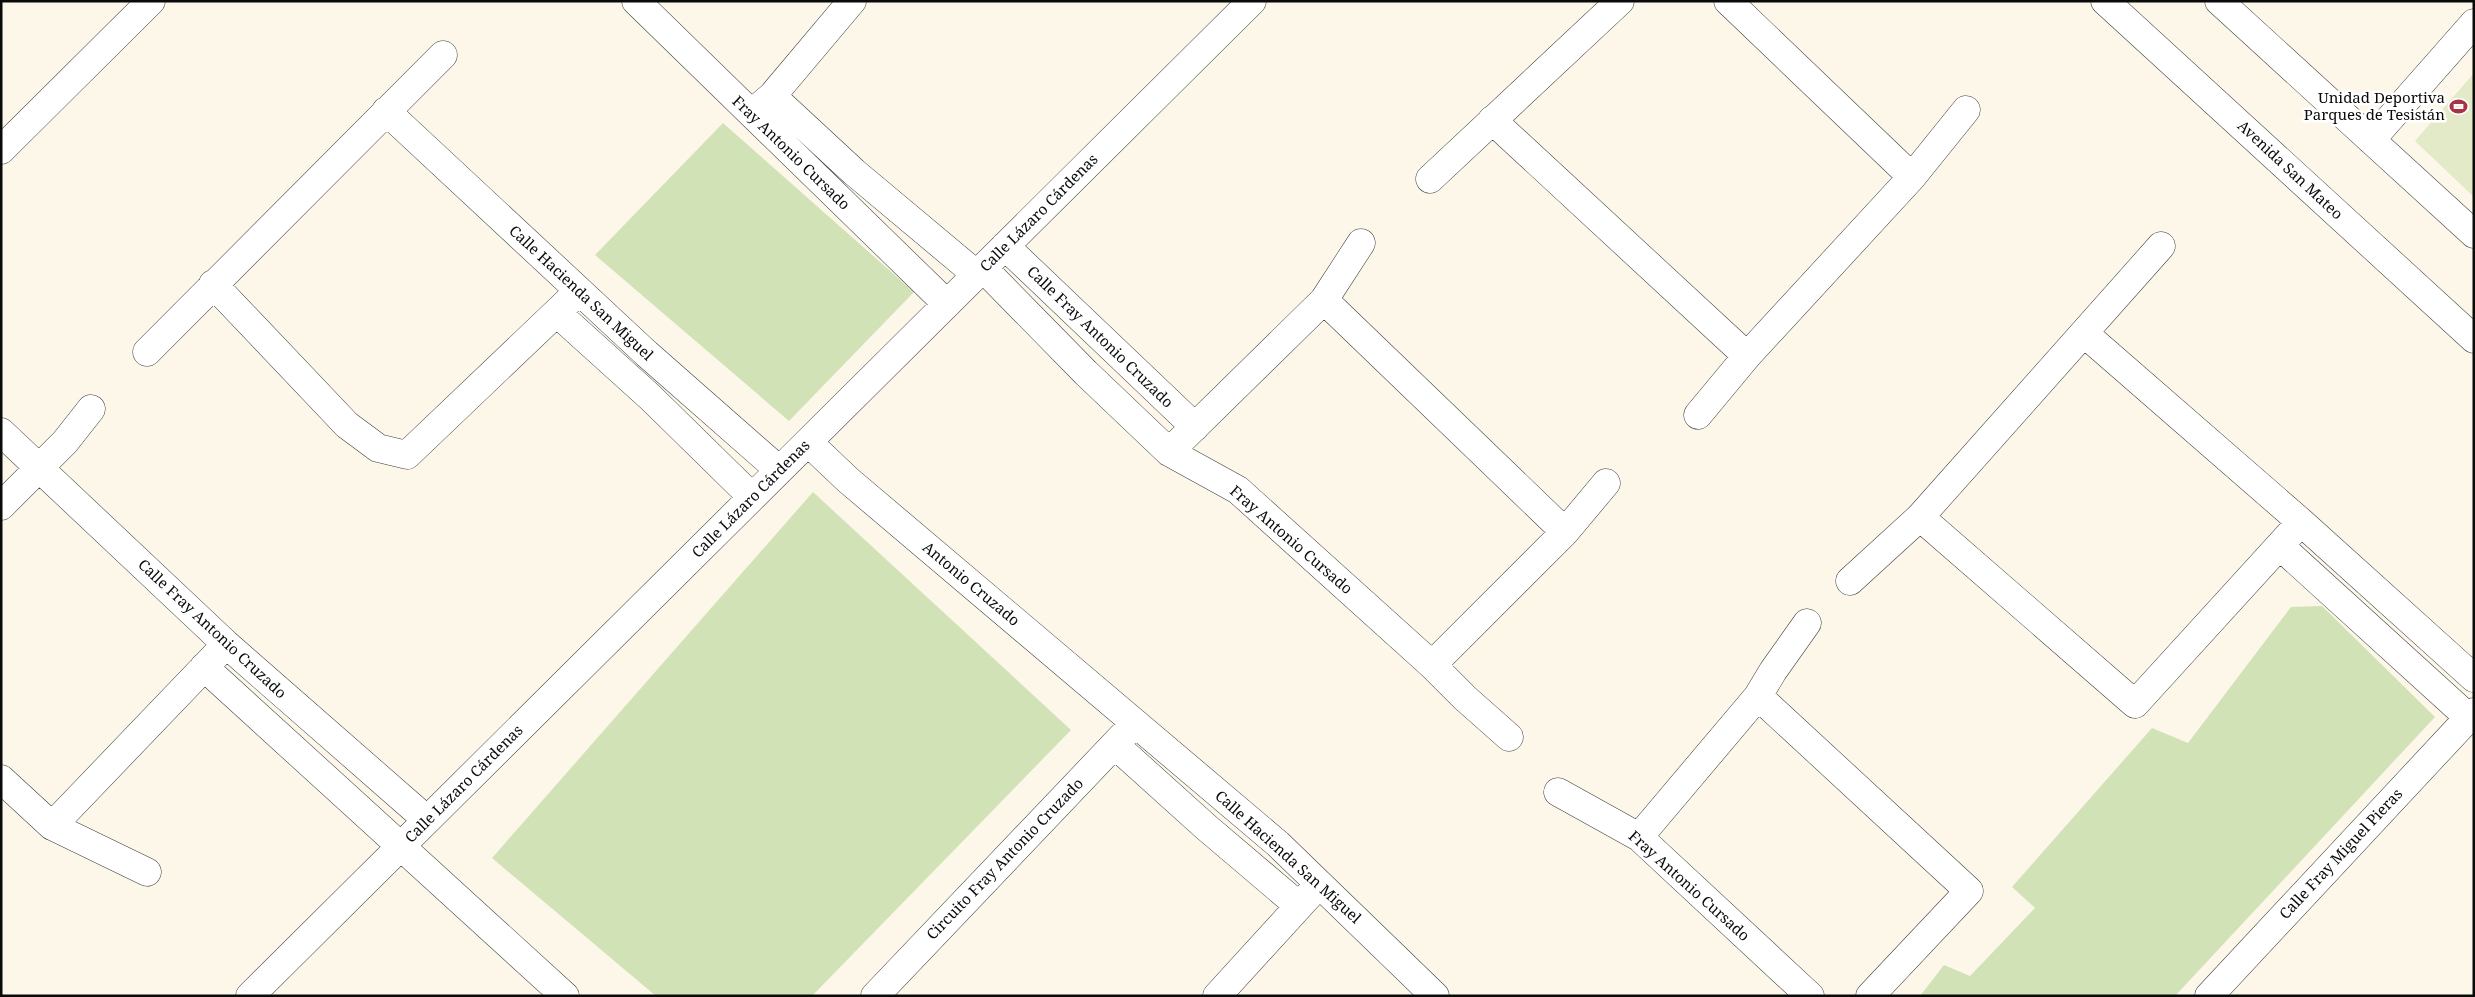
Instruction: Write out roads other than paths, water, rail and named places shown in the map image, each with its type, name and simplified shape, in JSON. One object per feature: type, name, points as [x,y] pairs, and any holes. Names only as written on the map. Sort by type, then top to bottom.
[{"type":"street","points":[[1,150],[151,1]]},
{"type":"street","name":"Fray Antonio Cursado","points":[[636,1],[947,304]]},
{"type":"street","points":[[751,115],[772,96],[852,1]]},
{"type":"street","name":"Calle Lázaro Cárdenas","points":[[250,996],[1252,1]]},
{"type":"street","points":[[1430,179],[1620,1]]},
{"type":"street","points":[[1728,1],[1912,177]]},
{"type":"street","name":"Avenida San Mateo","points":[[2105,1],[2474,339]]},
{"type":"street","points":[[2219,1],[2474,234]]},
{"type":"street","points":[[2371,140],[2474,23]]},
{"type":"street","points":[[147,352],[443,56]]},
{"type":"street","name":"Fray Antonio Cursado","points":[[772,96],[854,172],[980,272],[1169,452],[1238,490],[1509,737]]},
{"type":"street","points":[[1698,415],[1747,356],[1912,177],[1966,110]]},
{"type":"street","name":"Calle Hacienda San Miguel","points":[[386,111],[579,291],[779,470]]},
{"type":"street","points":[[1492,120],[1747,356]]},
{"type":"street","points":[[1169,452],[1324,300],[1361,242]]},
{"type":"street","name":"Calle Fray Antonio Cruzado","points":[[1005,246],[1194,427]]},
{"type":"street","points":[[1850,581],[1920,517],[2085,334],[2100,313],[2161,246]]},
{"type":"street","points":[[213,284],[346,425],[378,448],[407,455],[579,291]]},
{"type":"street","points":[[1324,300],[1565,532]]},
{"type":"street","name":"Calle Hacienda San Miguel","points":[[557,313],[650,397],[752,497]]},
{"type":"street","points":[[2085,334],[2302,522],[2474,678]]},
{"type":"street","points":[[1,506],[65,442],[91,409]]},
{"type":"street","name":"Calle Fray Antonio Cruzado","points":[[1,432],[226,644],[427,820]]},
{"type":"street","name":"Antonio Cruzado","points":[[808,442],[848,480],[1135,723]]},
{"type":"street","points":[[1432,665],[1565,532],[1606,483]]},
{"type":"street","points":[[1920,517],[2135,704],[2302,522]]},
{"type":"street","points":[[2280,546],[2471,714]]},
{"type":"street","points":[[1639,837],[1758,696],[1807,623]]},
{"type":"street","points":[[52,826],[226,644]]},
{"type":"street","points":[[204,667],[565,996]]},
{"type":"street","points":[[1758,696],[1969,891],[1870,996]]},
{"type":"street","name":"Calle Fray Miguel Pieras","points":[[2209,996],[2471,714]]},
{"type":"street","name":"Calle Hacienda San Miguel","points":[[1135,723],[1278,844],[1435,996]]},
{"type":"street","name":"Circuito Fray Antonio Cruzado","points":[[875,996],[1135,723]]},
{"type":"street","name":"Calle Hacienda San Miguel","points":[[1115,744],[1206,827],[1299,906]]},
{"type":"street","points":[[1,779],[52,826],[147,872]]},
{"type":"street","name":"Fray Antonio Cursado","points":[[1558,792],[1639,837],[1810,996]]},
{"type":"street","points":[[1217,996],[1319,884]]},
{"type":"place","name":"Unidad Deportiva Parques de Tesistán","points":[[2459,107]]}]
